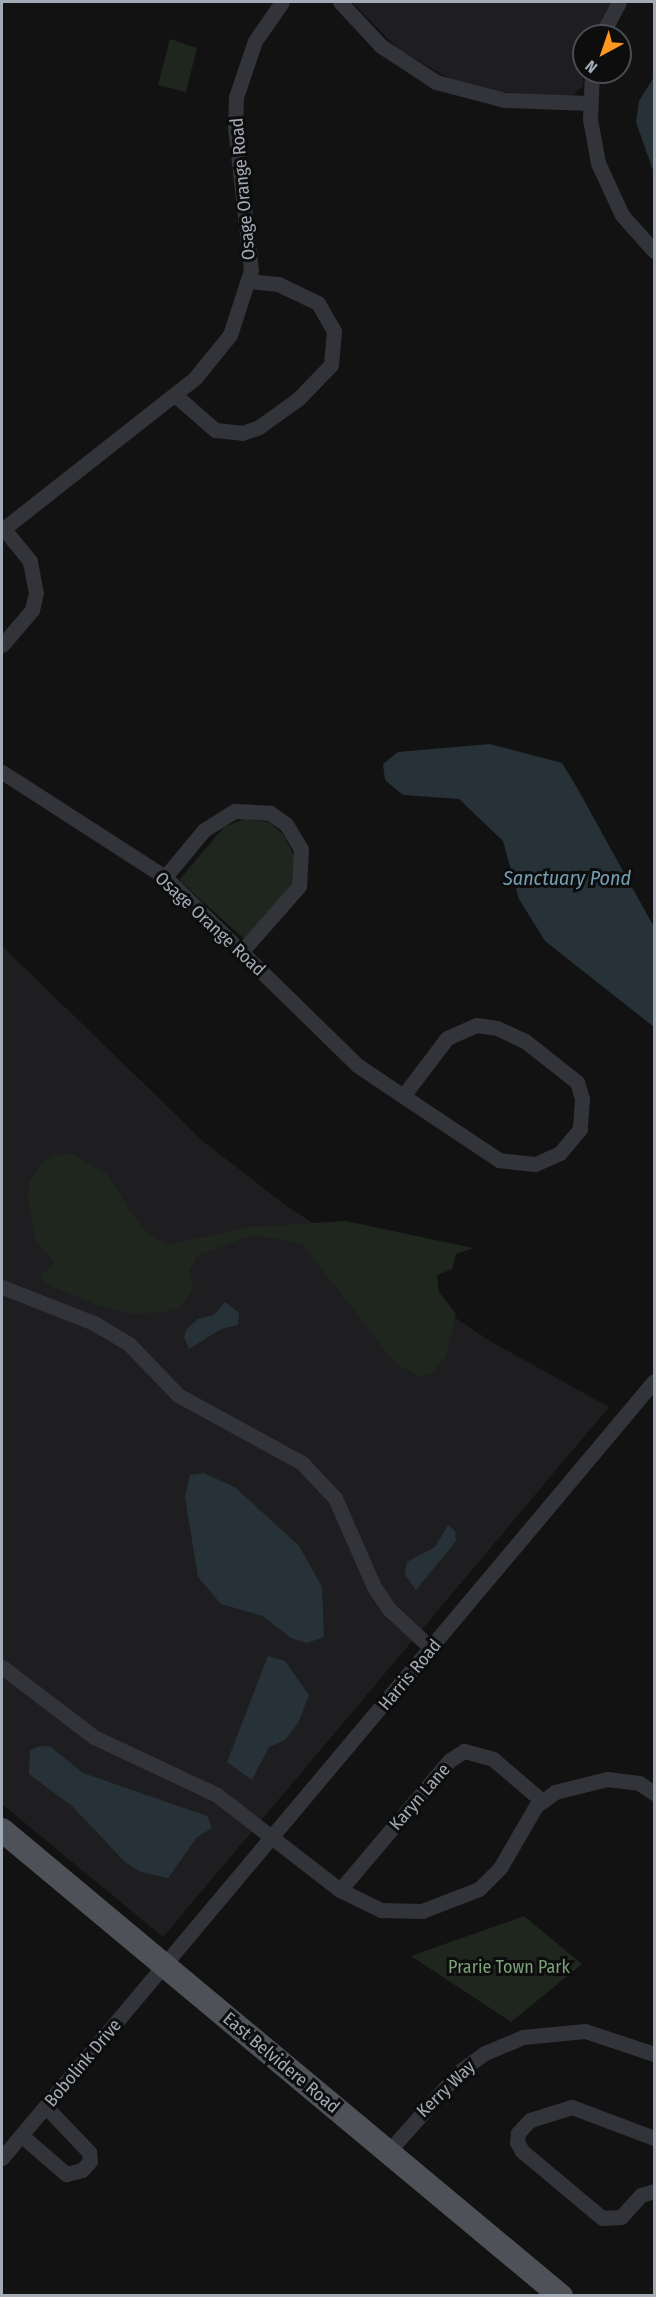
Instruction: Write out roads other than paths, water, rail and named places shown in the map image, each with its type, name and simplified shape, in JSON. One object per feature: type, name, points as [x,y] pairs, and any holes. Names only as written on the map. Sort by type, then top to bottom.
[{"type":"main road","name":"East Belvidere Road","points":[[2,1830],[561,2295]]},
{"type":"street","name":"Osage Orange Road","points":[[2,529],[175,395],[230,334],[248,281],[236,97],[255,41],[282,2]]},
{"type":"street","points":[[340,2],[381,46],[436,82],[505,100],[589,103]]},
{"type":"street","points":[[607,24],[619,2]]},
{"type":"street","points":[[591,84],[589,103],[598,163],[609,191],[628,223],[654,251]]},
{"type":"street","points":[[175,395],[215,430],[242,433],[259,427],[298,399],[331,365],[334,331],[318,303],[278,284],[248,281]]},
{"type":"street","points":[[2,529],[30,561],[36,593],[28,617],[2,645]]},
{"type":"street","name":"Osage Orange Road","points":[[2,771],[165,877],[357,1065],[403,1096],[499,1160],[512,1164],[535,1164],[560,1153],[580,1129],[583,1113],[577,1082],[552,1058],[497,1028],[476,1025],[447,1038],[403,1096]]},
{"type":"street","points":[[165,877],[204,830],[235,811],[270,813],[286,824],[301,849],[299,886],[241,952]]},
{"type":"street","points":[[2,1287],[94,1323],[129,1344],[178,1395],[302,1463],[335,1498],[374,1587],[389,1608],[432,1649]]},
{"type":"street","name":"Harris Road","points":[[164,1967],[654,1381]]},
{"type":"street","points":[[2,1667],[94,1737],[217,1795],[275,1837],[340,1890],[381,1910],[405,1912],[463,1898],[500,1868],[542,1801],[555,1792],[598,1779],[639,1783],[654,1793]]},
{"type":"street","name":"Karyn Lane","points":[[340,1890],[450,1760],[464,1751],[493,1759],[542,1801]]},
{"type":"street","name":"Bobolink Drive","points":[[2,2158],[164,1967]]},
{"type":"street","name":"Kerry Way","points":[[388,2152],[460,2071],[485,2053],[523,2037],[585,2031],[632,2043],[654,2054]]},
{"type":"street","points":[[21,2135],[66,2174],[82,2170],[90,2161],[90,2152],[46,2107]]},
{"type":"street","points":[[654,2138],[572,2107],[530,2120],[518,2133],[518,2142],[522,2151],[602,2218],[621,2217],[641,2194],[654,2191]]},
{"type":"water","points":[[654,77],[654,173],[636,122],[639,101]]},
{"type":"water","name":"Sanctuary Pond","points":[[490,744],[562,763],[576,786],[654,927],[654,1027],[545,941],[519,899],[503,841],[459,799],[403,795],[385,780],[383,764],[398,752]]},
{"type":"water","points":[[225,1302],[239,1313],[238,1325],[221,1329],[189,1349],[184,1337],[187,1329],[198,1319],[214,1315]]},
{"type":"water","points":[[204,1473],[236,1488],[299,1546],[322,1587],[324,1637],[307,1643],[291,1638],[263,1616],[221,1604],[198,1577],[185,1497],[190,1475]]},
{"type":"water","points":[[448,1525],[455,1531],[456,1541],[416,1590],[405,1575],[407,1562],[435,1547]]},
{"type":"water","points":[[268,1656],[285,1661],[309,1695],[298,1723],[285,1740],[269,1747],[252,1780],[227,1762]]},
{"type":"water","points":[[40,1746],[51,1747],[83,1773],[207,1816],[212,1828],[197,1837],[168,1878],[141,1872],[125,1862],[72,1806],[29,1774],[30,1750]]},
{"type":"park label","name":"Prarie Town Park","points":[[509,1967]]}]
